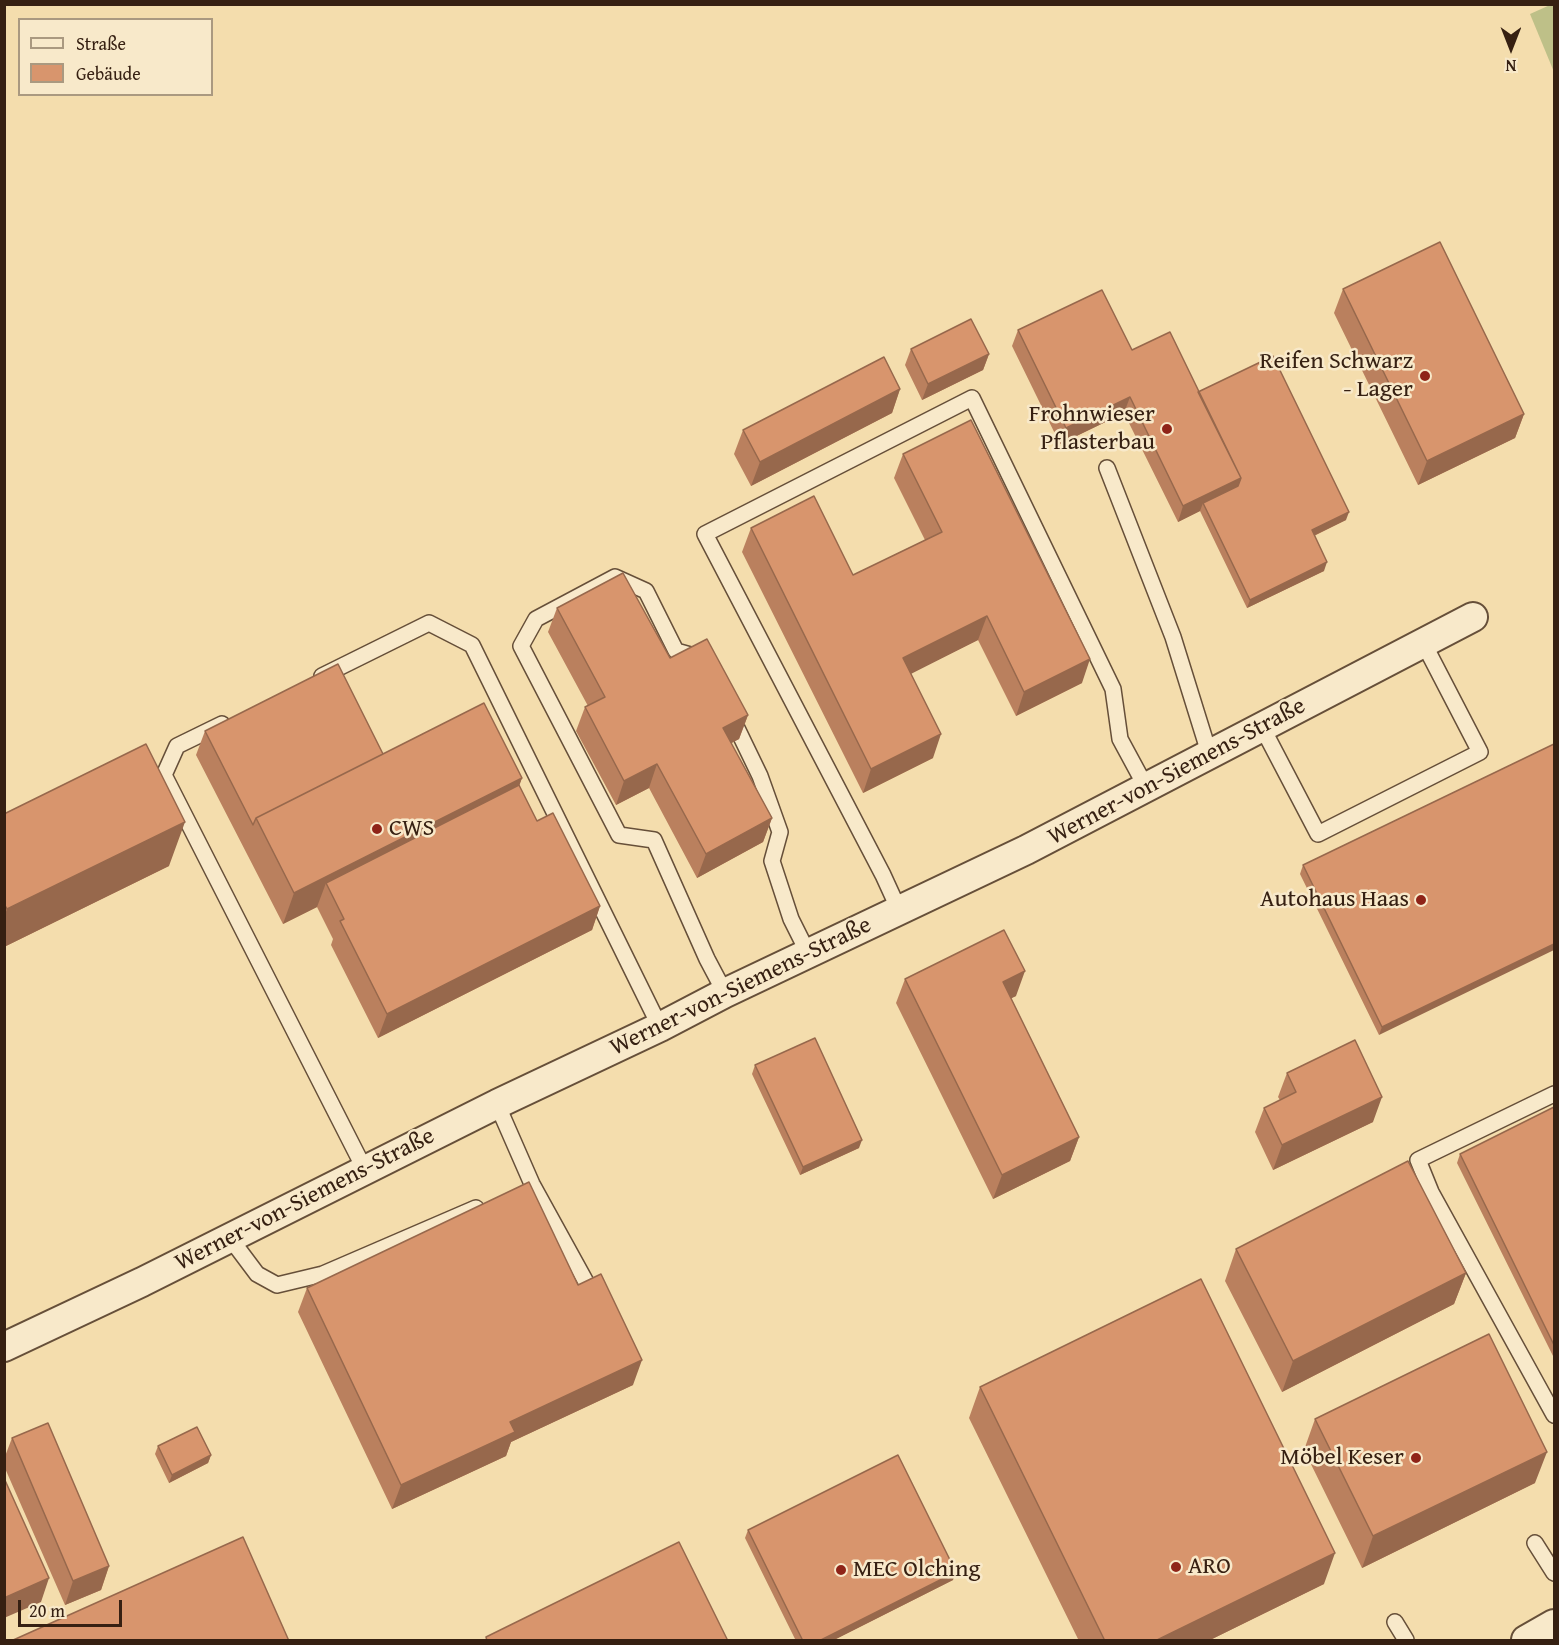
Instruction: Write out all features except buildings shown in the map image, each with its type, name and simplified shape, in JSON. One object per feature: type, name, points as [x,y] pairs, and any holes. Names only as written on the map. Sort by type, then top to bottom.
[{"type":"street","name":"Werner-von-Siemens-Straße","points":[[4,1347],[230,1238],[497,1104],[660,1027],[725,993],[1026,850],[1147,789],[1473,617]]},
{"type":"street","points":[[1526,1641],[1554,1624]]},
{"type":"lane","points":[[899,910],[883,875],[705,534],[972,398],[1113,689],[1120,739],[1147,789]]},
{"type":"lane","points":[[1107,468],[1173,637],[1210,756]]},
{"type":"lane","points":[[709,669],[703,659],[676,651],[646,591],[615,577],[536,619],[521,646],[619,836],[654,840],[707,959],[725,993]]},
{"type":"lane","points":[[314,680],[429,623],[472,645],[660,1027]]},
{"type":"lane","points":[[1262,727],[1318,834],[1480,752],[1423,642]]},
{"type":"lane","points":[[724,701],[760,776],[780,832],[772,861],[791,919],[808,953]]},
{"type":"lane","points":[[240,716],[177,746],[164,775],[365,1170]]},
{"type":"lane","points":[[1554,1094],[1418,1160],[1431,1192],[1554,1415]]},
{"type":"lane","points":[[497,1104],[527,1186],[586,1282]]},
{"type":"lane","points":[[230,1238],[257,1274],[277,1285],[323,1274],[491,1202]]},
{"type":"lane","points":[[1535,1543],[1554,1573]]},
{"type":"lane","points":[[1395,1622],[1406,1641]]},
{"type":"green space","points":[[1554,5],[1554,72],[1530,14]]},
{"type":"place","name":"Reifen Schwarz - Lager","points":[[1425,376]]},
{"type":"place","name":"Frohnwieser Pflasterbau","points":[[1167,429]]},
{"type":"place","name":"CWS","points":[[377,829]]},
{"type":"place","name":"Autohaus Haas","points":[[1421,900]]},
{"type":"place","name":"Möbel Keser","points":[[1416,1458]]},
{"type":"place","name":"ARO","points":[[1176,1567]]},
{"type":"place","name":"MEC Olching","points":[[841,1570]]}]
